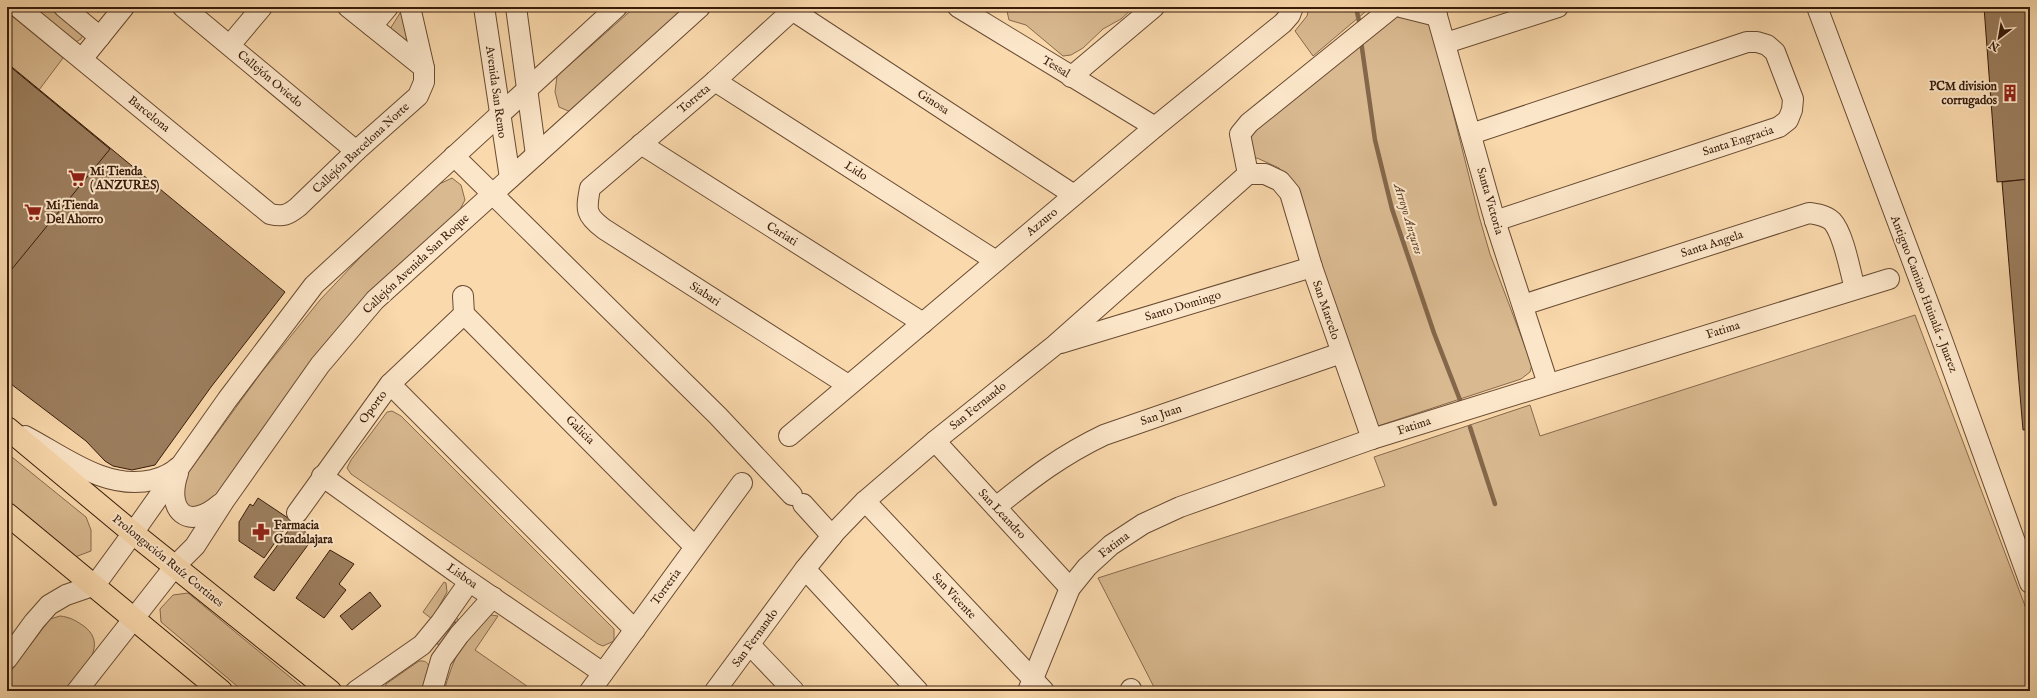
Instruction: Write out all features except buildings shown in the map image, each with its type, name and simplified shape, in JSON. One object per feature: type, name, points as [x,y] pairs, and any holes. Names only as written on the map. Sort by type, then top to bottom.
[{"type":"main road","name":"Prolongación Ruíz Cortines","points":[[7,427],[133,533],[330,691]]},
{"type":"main road","points":[[7,514],[221,691]]},
{"type":"street","name":"Barcelona","points":[[18,7],[270,214],[282,217]]},
{"type":"street","points":[[64,7],[100,37]]},
{"type":"street","points":[[82,59],[124,7]]},
{"type":"street","name":"Callejón Oviedo","points":[[184,7],[356,151]]},
{"type":"street","points":[[230,45],[262,7]]},
{"type":"street","points":[[348,7],[424,68]]},
{"type":"street","points":[[372,26],[388,7]]},
{"type":"street","name":"Callejón Barcelona Norte","points":[[282,217],[289,215],[298,207],[356,151],[418,96],[424,82],[424,68],[410,7]]},
{"type":"street","name":"Avenida San Remo","points":[[484,7],[499,114],[510,178]]},
{"type":"street","points":[[516,7],[536,155]]},
{"type":"street","points":[[7,658],[34,622],[50,605],[66,595],[94,585],[133,533],[180,465],[314,285],[617,7]]},
{"type":"street","name":"Callejón Avenida San Roque","points":[[77,691],[175,566],[195,546],[224,501],[320,365],[375,300],[700,7]]},
{"type":"street","name":"Tessal","points":[[958,7],[983,14],[1071,76],[1154,128]]},
{"type":"street","points":[[1071,76],[1154,7]]},
{"type":"street","name":"Azzuro","points":[[789,436],[1074,194],[1283,23],[1290,15],[1293,7]]},
{"type":"street","points":[[1248,174],[1240,134],[1249,123],[1393,7]]},
{"type":"street","points":[[1401,7],[1440,12]]},
{"type":"street","points":[[1446,43],[1558,7]]},
{"type":"street","name":"Antiguo Camino Huinalá - Juarez","points":[[1816,7],[1941,337],[2030,583]]},
{"type":"street","name":"Torreta","points":[[590,188],[715,81],[794,9]]},
{"type":"street","name":"Ginosa","points":[[794,9],[1074,194]]},
{"type":"street","name":"Santa Victoria","points":[[1440,12],[1446,43],[1494,221],[1548,384]]},
{"type":"street","name":"Santa Engracia","points":[[1471,134],[1747,42],[1757,42],[1767,45],[1775,52],[1793,99],[1792,110],[1788,120],[1779,127],[1494,221]]},
{"type":"street","name":"Lido","points":[[715,81],[996,261]]},
{"type":"street","name":"Cariati","points":[[641,144],[923,323]]},
{"type":"street","points":[[454,156],[718,416],[832,536]]},
{"type":"street","name":"San Marcelo","points":[[1248,174],[1265,174],[1280,181],[1290,193],[1312,267],[1372,440]]},
{"type":"street","name":"San Fernando","points":[[715,691],[805,569],[832,536],[865,500],[1054,344],[1248,174]]},
{"type":"street","name":"Siabari","points":[[590,188],[587,204],[588,214],[594,222],[848,385]]},
{"type":"street","name":"Santa Angela","points":[[1523,305],[1808,213],[1820,214],[1826,217],[1831,220],[1838,230],[1855,289]]},
{"type":"street","name":"Santo Domingo","points":[[1054,344],[1312,267]]},
{"type":"street","name":"Fatima","points":[[1035,687],[1070,588],[1087,567],[1111,545],[1143,524],[1180,506],[1372,440],[1888,279]]},
{"type":"street","name":"Oporto","points":[[297,513],[322,476],[390,384],[463,305]]},
{"type":"street","name":"Galicia","points":[[463,305],[696,547]]},
{"type":"street","name":"San Juan","points":[[996,507],[1046,467],[1074,450],[1104,435],[1341,353]]},
{"type":"street","points":[[390,384],[635,630]]},
{"type":"street","points":[[7,427],[93,473],[108,479],[136,482],[151,480],[173,472],[180,465]]},
{"type":"street","name":"San Leandro","points":[[935,441],[1070,588]]},
{"type":"street","points":[[180,465],[176,479],[174,497],[176,506],[184,515],[193,517],[207,513],[224,501]]},
{"type":"street","name":"Lisboa","points":[[322,476],[469,582],[603,673]]},
{"type":"street","name":"Torreria","points":[[590,691],[742,482]]},
{"type":"street","name":"San Vicente","points":[[865,500],[1035,687]]},
{"type":"street","points":[[805,569],[918,691]]},
{"type":"street","points":[[356,691],[422,645],[441,622],[469,582]]},
{"type":"street","points":[[432,691],[441,660],[458,635],[493,598]]},
{"type":"street","points":[[422,645],[441,660]]},
{"type":"street","points":[[750,645],[794,691]]},
{"type":"shaded area","points":[[34,7],[50,7],[83,35],[81,39],[74,43],[35,10]]},
{"type":"shaded area","points":[[86,7],[107,7],[98,12]]},
{"type":"shaded area","points":[[635,7],[690,7],[573,113],[559,107],[555,92],[557,76]]},
{"type":"shaded area","points":[[1006,7],[1134,7],[1121,19],[1103,29],[1083,48],[1071,55],[1063,56],[1026,25],[1009,20]]},
{"type":"shaded area","points":[[1309,7],[1371,7],[1313,56],[1295,31],[1307,16]]},
{"type":"shaded area","points":[[402,10],[408,40],[407,41],[390,29]]},
{"type":"shaded area","points":[[7,12],[63,58],[39,90],[7,64]]},
{"type":"shaded area","points":[[1393,14],[1431,25],[1490,254],[1532,365],[1530,372],[1521,379],[1375,427],[1317,259],[1299,188],[1279,168],[1257,158],[1250,162],[1245,135]]},
{"type":"shaded area","points":[[452,178],[461,185],[465,200],[458,213],[210,505],[194,510],[182,501],[183,480],[261,373],[320,300],[401,214],[433,187]]},
{"type":"shaded area","points":[[1915,315],[2030,619],[2030,691],[1156,691],[1098,578],[1385,486],[1374,457],[1530,405],[1540,436]]},
{"type":"shaded area","points":[[392,411],[401,416],[614,629],[614,641],[603,646],[598,644],[351,474],[347,468],[351,460],[387,412]]},
{"type":"shaded area","points":[[7,453],[86,517],[91,530],[91,551],[75,557],[7,501]]},
{"type":"shaded area","points":[[444,582],[446,583],[447,592],[432,619],[423,612]]},
{"type":"shaded area","points":[[188,593],[307,691],[243,691],[161,622],[160,609],[173,595]]},
{"type":"shaded area","points":[[491,615],[498,616],[475,650],[534,691],[444,691],[455,659],[466,638],[473,629]]},
{"type":"shaded area","points":[[60,616],[76,621],[85,627],[92,635],[94,643],[93,652],[84,669],[65,691],[7,691],[7,676],[50,619]]},
{"type":"shaded area","points":[[455,617],[458,619],[458,624],[444,645],[438,645],[437,641]]},
{"type":"shaded area","points":[[419,661],[424,661],[429,667],[428,677],[423,691],[388,691],[385,688],[386,684]]},
{"type":"waterway","name":"Arroyo Anzures","points":[[1356,7],[1359,21]]},
{"type":"waterway","name":"Arroyo Anzures","points":[[1361,41],[1375,140],[1392,209],[1434,333],[1460,400]]},
{"type":"waterway","name":"Arroyo Anzures","points":[[1470,427],[1495,504]]},
{"type":"place","name":"PCM division corrugados","points":[[2010,93]]},
{"type":"place","name":"Mi Tienda ( ANZURES)","points":[[77,178]]},
{"type":"place","name":"Mi Tienda Del Ahorro","points":[[33,212]]},
{"type":"place","name":"Farmacia Guadalajara","points":[[261,532]]}]
